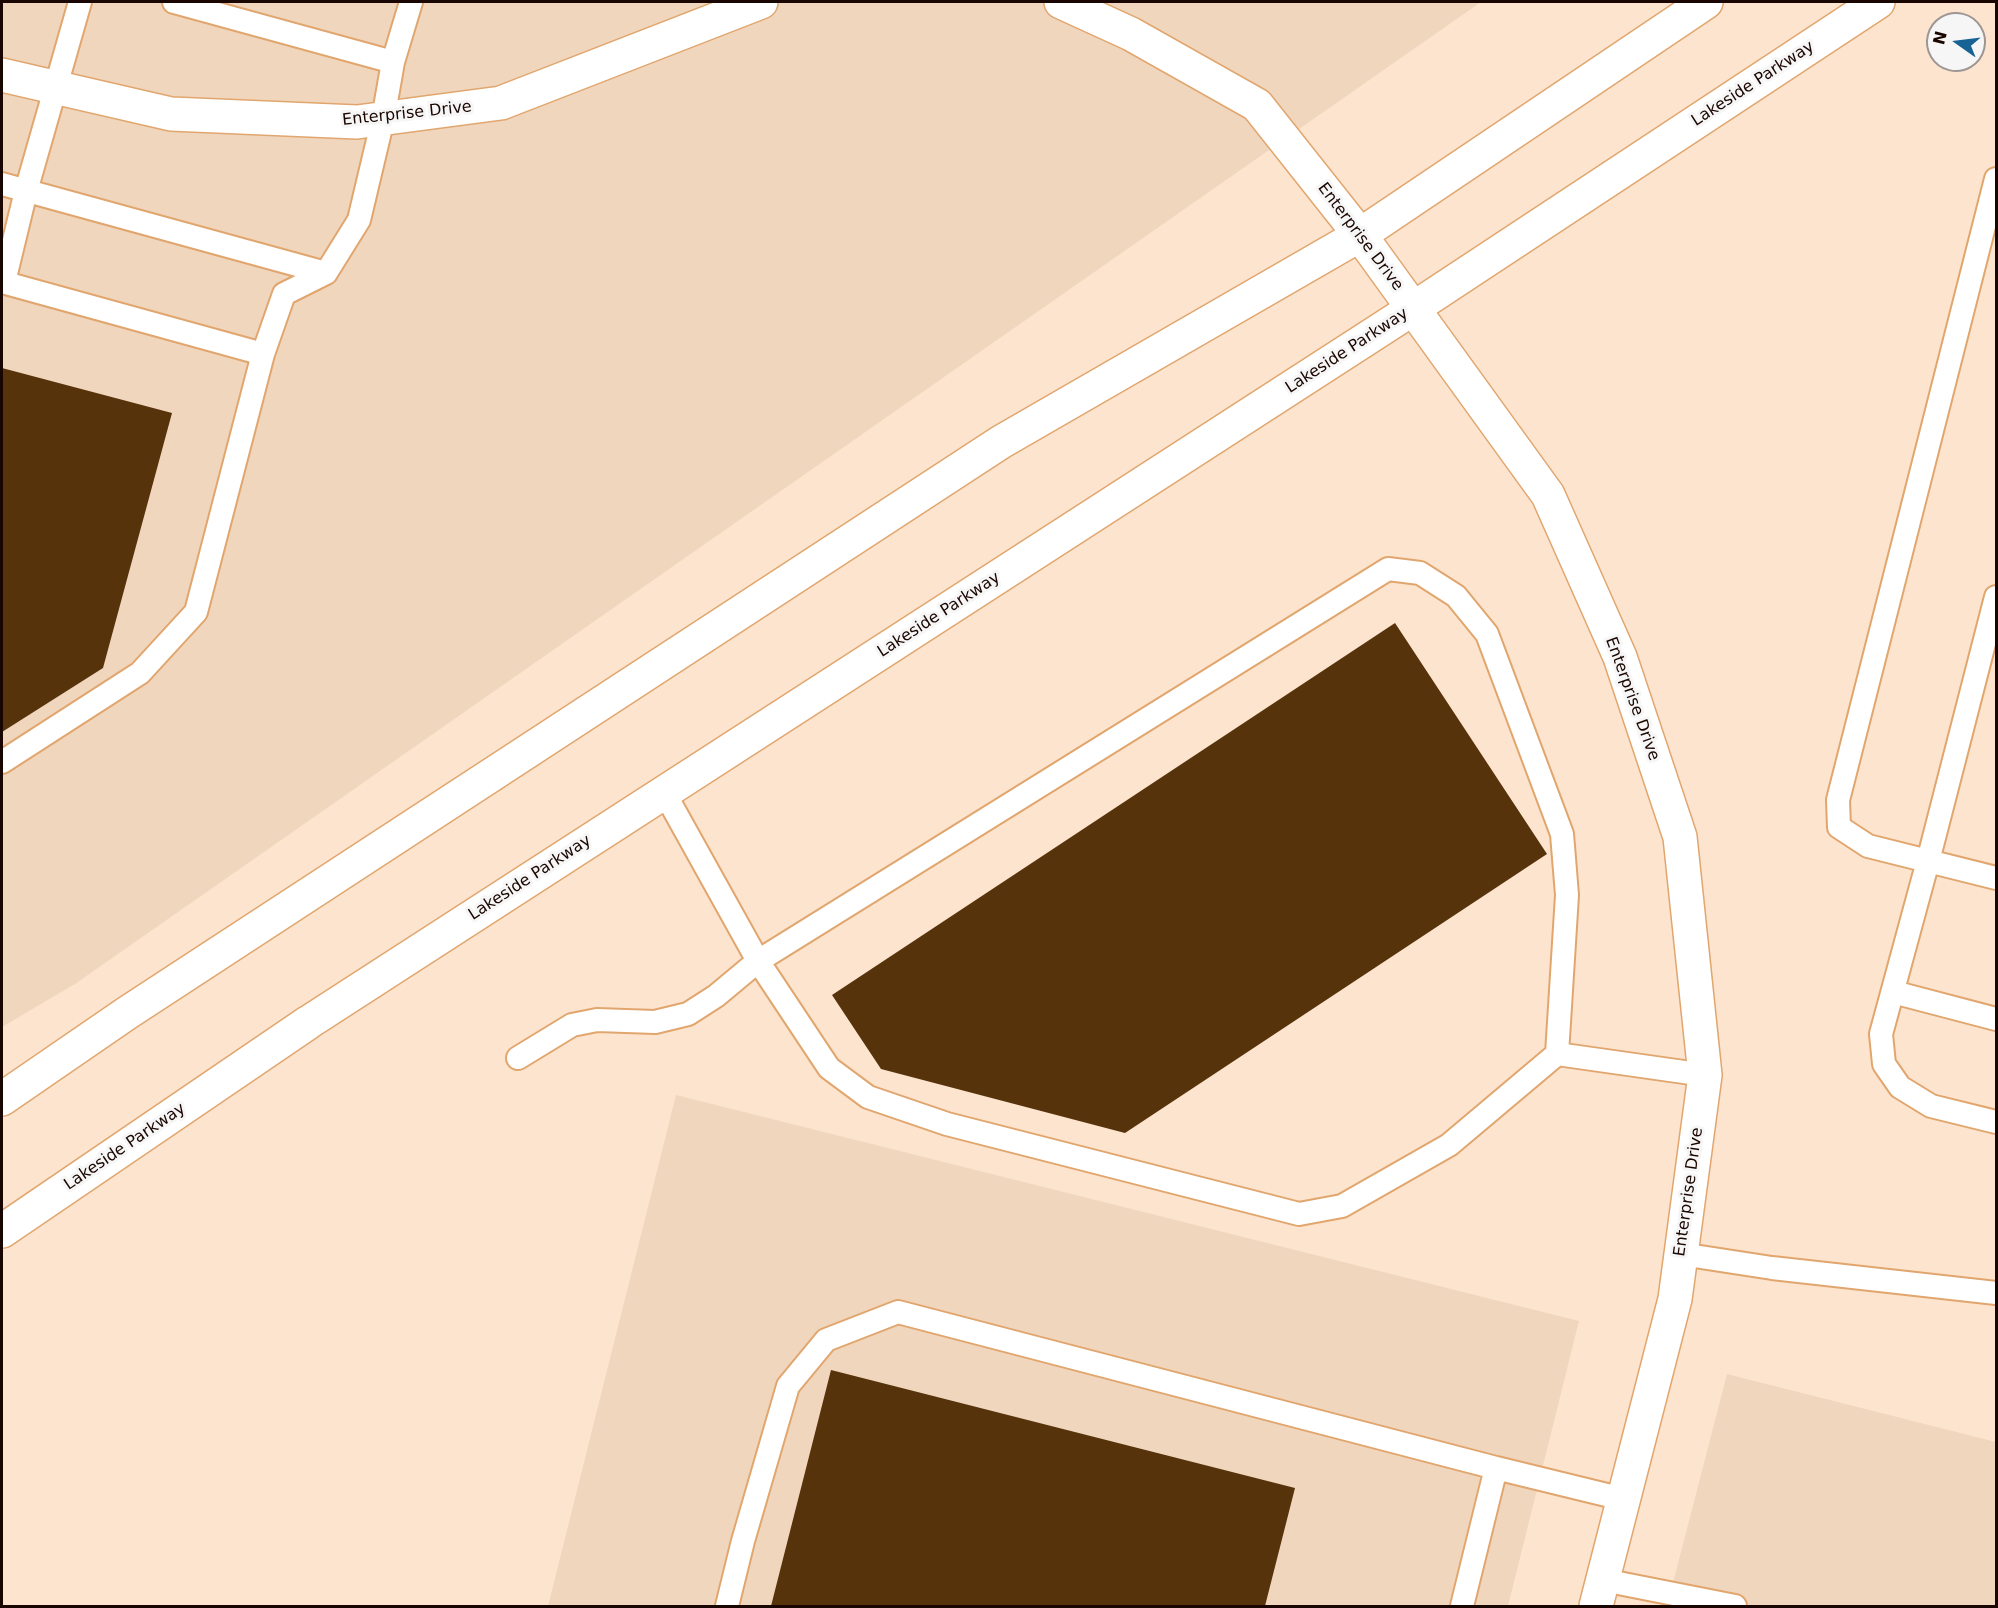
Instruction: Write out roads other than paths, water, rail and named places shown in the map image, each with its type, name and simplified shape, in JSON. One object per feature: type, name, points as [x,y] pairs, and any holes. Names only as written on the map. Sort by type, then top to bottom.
[{"type":"main road","name":"Enterprise Drive","points":[[2,75],[171,114],[357,122],[501,103],[761,2]]},
{"type":"main road","name":"Enterprise Drive","points":[[1061,2],[1131,34],[1257,105],[1360,235],[1548,495],[1620,657],[1680,837],[1706,1076],[1675,1299],[1599,1593]]},
{"type":"main road","points":[[2,1099],[127,1013],[1001,442],[1360,235],[1706,2]]},
{"type":"main road","name":"Lakeside Parkway","points":[[2,1232],[309,1022],[1414,308],[1878,2]]},
{"type":"lane","points":[[80,2],[26,191],[3,282],[263,354]]},
{"type":"lane","points":[[2,762],[140,673],[196,612],[263,354],[284,294],[326,273],[360,220],[384,119],[393,62],[411,2]]},
{"type":"lane","points":[[183,3],[393,62]]},
{"type":"lane","points":[[1996,179],[1838,800],[1839,827],[1868,846],[1996,878]]},
{"type":"lane","points":[[2,184],[326,273]]},
{"type":"lane","points":[[518,1058],[572,1025],[597,1020],[655,1022],[688,1014],[716,996],[758,961],[1388,569],[1420,573],[1456,596],[1487,634],[1562,834],[1567,895],[1557,1054],[1449,1145],[1342,1206],[1299,1214],[947,1124],[868,1097],[828,1068],[758,961],[664,792]]},
{"type":"lane","points":[[1996,597],[1881,1034],[1884,1064],[1900,1088],[1931,1106],[1996,1122]]},
{"type":"lane","points":[[1893,992],[1996,1020]]},
{"type":"lane","points":[[1557,1054],[1706,1076]]},
{"type":"lane","points":[[1681,1254],[1772,1268],[1996,1293]]},
{"type":"lane","points":[[727,1606],[743,1541],[788,1386],[826,1341],[898,1312],[1623,1500]]},
{"type":"lane","points":[[1462,1606],[1496,1468]]},
{"type":"lane","points":[[1599,1593],[1735,1606]]}]
